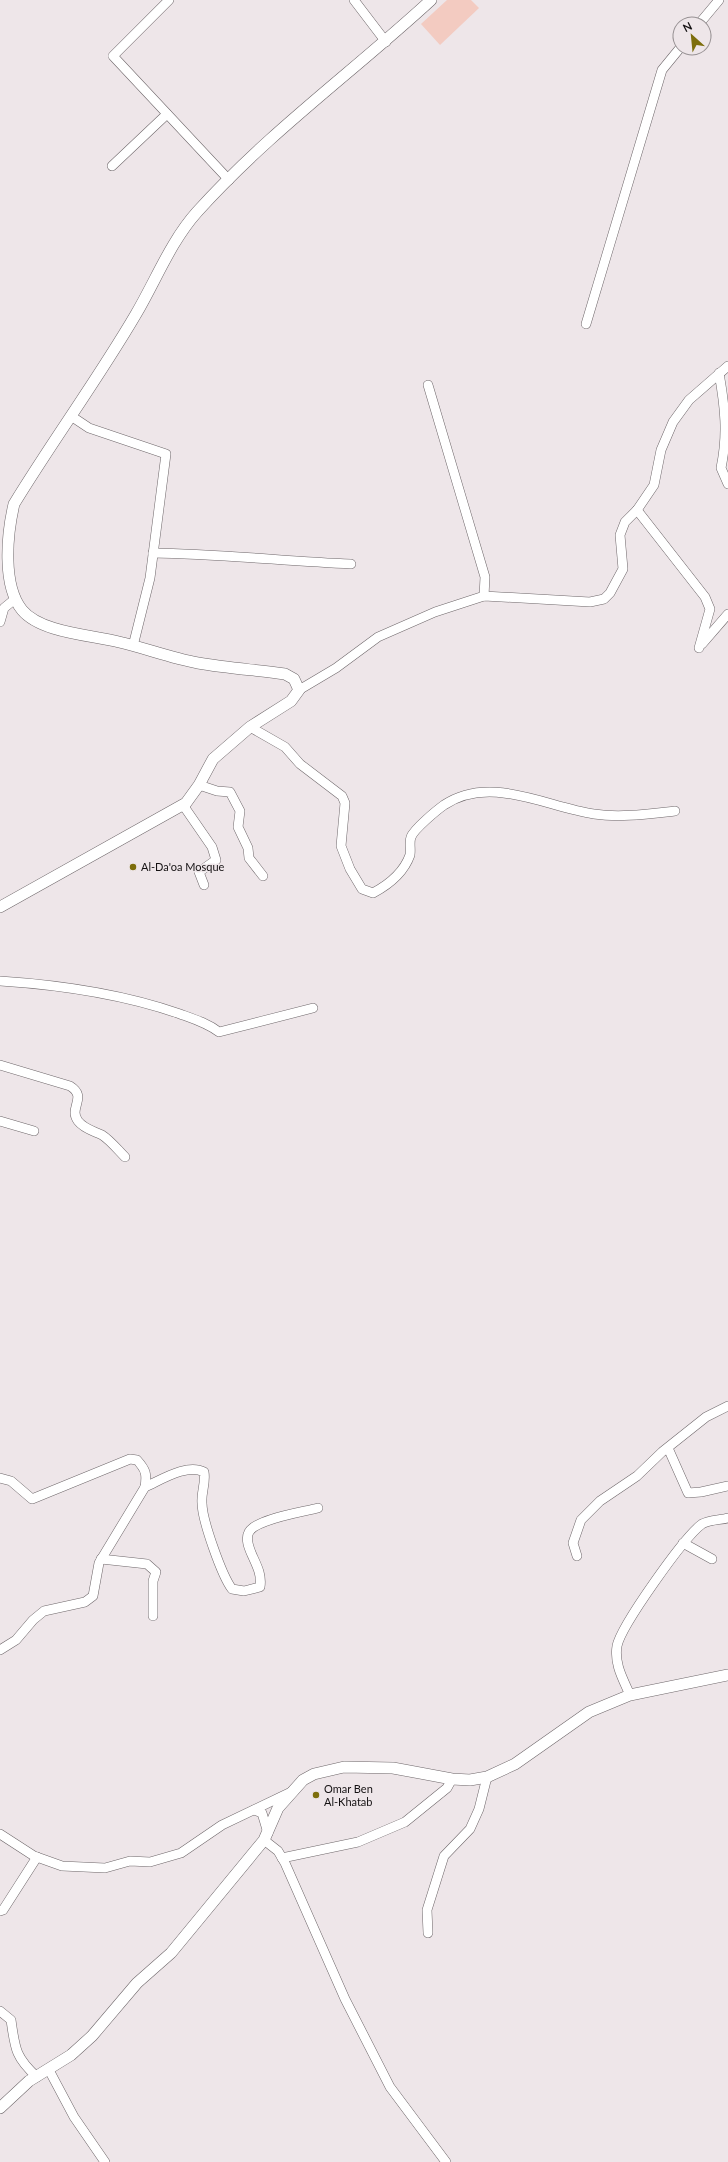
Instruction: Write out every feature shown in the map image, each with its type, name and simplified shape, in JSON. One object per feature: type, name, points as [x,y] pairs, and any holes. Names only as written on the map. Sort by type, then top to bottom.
[{"type":"street","points":[[169,0],[113,56],[229,180]]},
{"type":"street","points":[[354,0],[386,42]]},
{"type":"street","points":[[299,690],[294,679],[285,674],[196,663],[133,646],[44,625],[23,611],[15,599],[11,584],[8,556],[9,525],[14,504],[136,314],[174,244],[197,212],[280,129],[386,42],[431,0]]},
{"type":"street","points":[[706,16],[719,0]]},
{"type":"street","points":[[586,324],[662,70],[673,56]]},
{"type":"street","points":[[112,166],[167,114]]},
{"type":"street","points":[[0,907],[183,805],[199,785],[213,759],[250,728],[291,701],[299,690],[336,668],[378,636],[435,612],[484,596],[590,602],[604,599],[610,593],[623,569],[620,535],[625,522],[637,510],[654,485],[661,450],[673,422],[689,400],[728,366]]},
{"type":"street","points":[[720,373],[726,409],[727,439],[720,468],[728,484]]},
{"type":"street","points":[[428,385],[485,577],[484,596]]},
{"type":"street","points":[[71,416],[89,428],[166,454],[150,578],[133,646]]},
{"type":"street","points":[[637,510],[705,597],[710,609],[699,648],[728,614]]},
{"type":"street","points":[[153,553],[210,554],[352,564]]},
{"type":"street","points":[[0,622],[4,608],[15,599]]},
{"type":"street","points":[[250,728],[285,747],[300,764],[342,796],[345,803],[341,846],[350,869],[362,889],[373,893],[384,887],[403,868],[410,854],[411,836],[444,805],[470,794],[498,792],[542,800],[594,814],[632,815],[675,811]]},
{"type":"street","points":[[199,785],[217,791],[230,792],[240,811],[238,827],[248,848],[249,858],[263,876]]},
{"type":"street","points":[[183,805],[212,847],[216,860],[199,872],[204,885]]},
{"type":"street","points":[[0,981],[52,984],[150,1004],[210,1025],[219,1032],[313,1008]]},
{"type":"street","points":[[0,1065],[76,1089],[79,1095],[75,1111],[77,1121],[84,1127],[103,1136],[124,1157]]},
{"type":"street","points":[[0,1122],[34,1131]]},
{"type":"street","points":[[576,1556],[573,1543],[581,1520],[600,1501],[637,1476],[662,1452],[706,1417],[728,1406]]},
{"type":"street","points":[[668,1448],[688,1493],[701,1492],[728,1486]]},
{"type":"street","points":[[0,1478],[11,1481],[32,1499],[130,1459],[137,1460],[144,1467],[147,1473],[145,1488],[101,1558],[93,1596],[86,1602],[44,1611],[33,1620],[16,1640],[0,1650]]},
{"type":"street","points":[[145,1488],[183,1471],[198,1469],[204,1472],[206,1483],[202,1502],[207,1525],[225,1581],[232,1590],[244,1591],[260,1587],[262,1578],[249,1550],[247,1537],[249,1530],[259,1523],[318,1508]]},
{"type":"street","points":[[630,1695],[617,1664],[617,1646],[624,1629],[683,1543],[703,1523],[728,1518]]},
{"type":"street","points":[[683,1543],[712,1559]]},
{"type":"street","points":[[101,1558],[147,1564],[156,1572],[153,1581],[153,1616]]},
{"type":"street","points":[[0,2108],[8,2098],[37,2077],[72,2055],[137,1983],[171,1953],[266,1836],[278,1808],[303,1780],[314,1774],[344,1767],[393,1768],[452,1780],[470,1780],[487,1777],[515,1764],[589,1712],[630,1695],[728,1675]]},
{"type":"street","points":[[428,1933],[428,1910],[444,1856],[470,1829],[479,1809],[487,1777]]},
{"type":"street","points":[[282,1858],[358,1842],[405,1822],[447,1788],[452,1780]]},
{"type":"street","points":[[0,1834],[37,1857],[62,1866],[82,1869],[104,1868],[130,1861],[150,1862],[181,1853],[222,1826],[291,1792]]},
{"type":"street","points":[[254,1810],[262,1813],[266,1836],[282,1858],[344,1999],[390,2086],[446,2162]]},
{"type":"street","points":[[0,1911],[37,1857]]},
{"type":"street","points":[[0,2011],[11,2020],[14,2041],[23,2064],[37,2077]]},
{"type":"street","points":[[49,2070],[74,2117],[105,2162]]},
{"type":"shaded area","points":[[447,0],[471,0],[479,8],[440,45],[421,24]]},
{"type":"place","name":"Al-Da'oa Mosque","points":[[133,867]]},
{"type":"place","name":"Omar Ben Al-Khatab","points":[[316,1795]]}]
